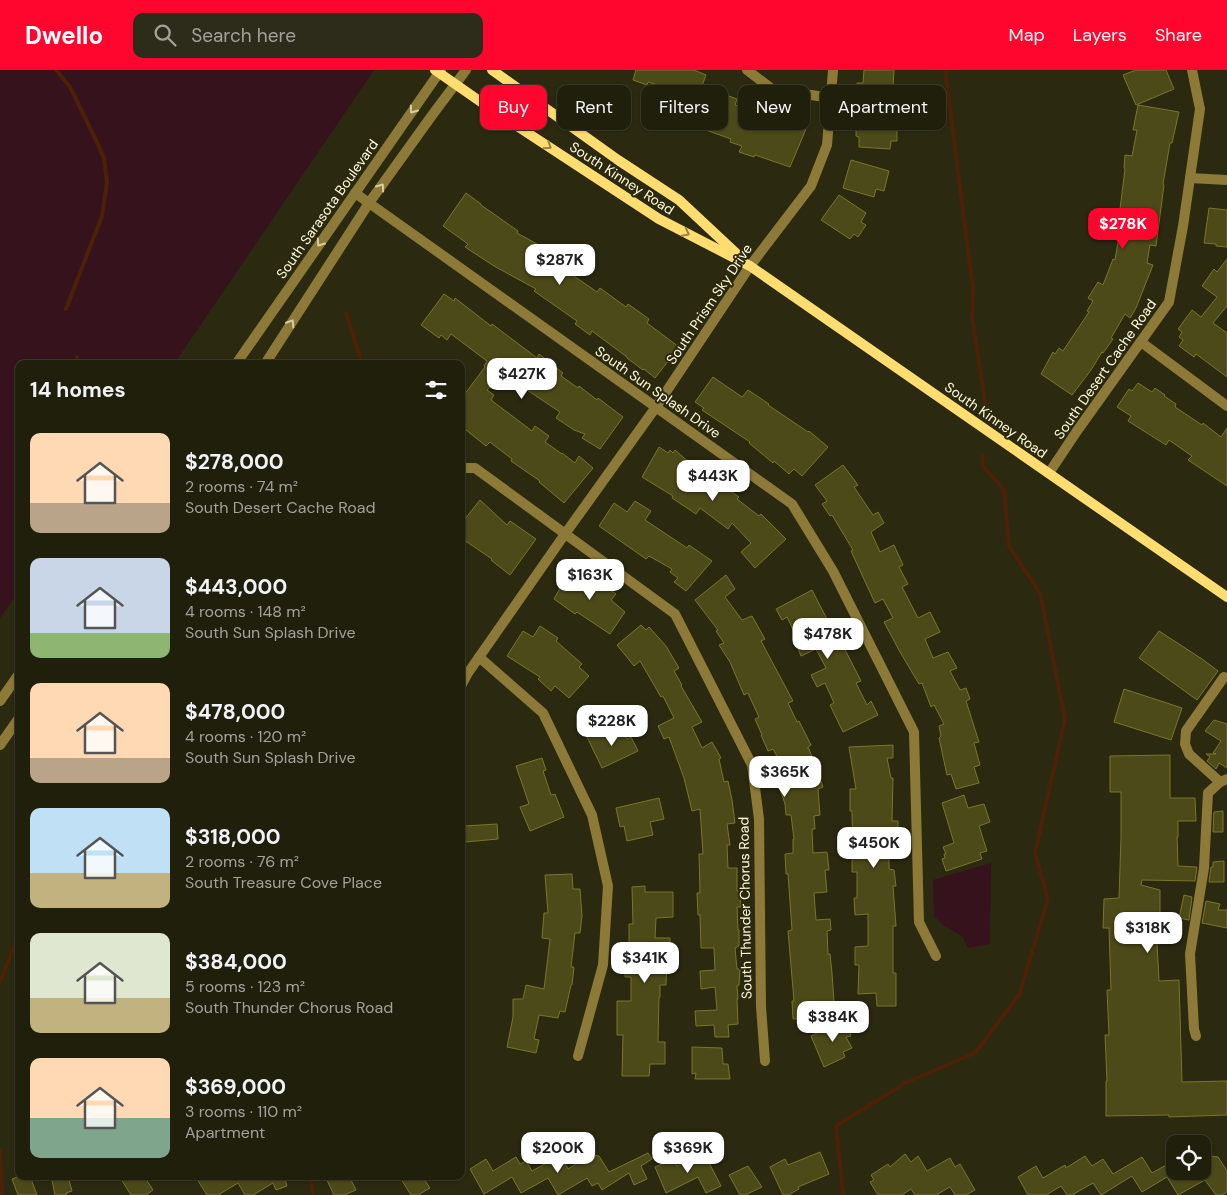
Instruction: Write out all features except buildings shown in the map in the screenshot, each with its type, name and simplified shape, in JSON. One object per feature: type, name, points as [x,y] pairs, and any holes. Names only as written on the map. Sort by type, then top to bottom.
[{"type":"main road","name":"South Kinney Road","points":[[492,70],[618,160],[679,200],[750,266]]},
{"type":"main road","name":"South Kinney Road","points":[[439,71],[491,109],[659,220],[750,266],[1227,597]]},
{"type":"street","points":[[268,360],[369,203],[466,70]]},
{"type":"street","points":[[746,70],[772,88],[820,96]]},
{"type":"street","name":"South Prism Sky Drive","points":[[831,85],[833,70]]},
{"type":"street","name":"South Desert Cache Road","points":[[1048,473],[1169,302],[1200,109],[1192,70]]},
{"type":"street","name":"South Sarasota Boulevard","points":[[239,360],[439,71]]},
{"type":"street","name":"South Prism Sky Drive","points":[[465,679],[656,407],[750,266],[811,186],[827,145],[828,130]]},
{"type":"street","points":[[1190,178],[1227,180]]},
{"type":"street","name":"South Sun Splash Drive","points":[[355,194],[792,504],[833,571],[914,732],[919,922],[936,956]]},
{"type":"street","points":[[1141,342],[1227,406]]},
{"type":"street","name":"South Thunder Chorus Road","points":[[465,468],[475,468],[675,614],[752,765],[759,819],[761,1007],[765,1061]]},
{"type":"street","points":[[479,657],[542,713],[592,815],[608,886],[603,965],[578,1056]]},
{"type":"street","points":[[1196,1036],[1190,954],[1204,868],[1208,793],[1223,780],[1189,754],[1186,744],[1186,731],[1224,677]]},
{"type":"street","points":[[0,701],[15,680]]},
{"type":"street","points":[[0,745],[15,724]]},
{"type":"shaded area","points":[[0,70],[374,70],[177,360],[15,360],[15,597],[0,618]]},
{"type":"shaded area","points":[[991,863],[990,944],[968,948],[962,936],[944,926],[934,916],[933,880]]},
{"type":"waterway","points":[[56,70],[70,87],[96,140],[104,158],[107,182],[102,216],[66,309]]},
{"type":"waterway","points":[[945,70],[973,289],[972,317],[985,402]]},
{"type":"waterway","points":[[346,313],[361,360]]},
{"type":"waterway","points":[[843,1195],[836,1126],[905,1083],[975,1053],[1019,995],[1048,899],[1035,853],[1065,719],[1040,593],[1009,546],[1004,490],[982,465],[983,456]]},
{"type":"waterway","points":[[0,982],[15,944]]},
{"type":"waterway","points":[[0,1150],[2,1195]]},
{"type":"waterway","points":[[311,1180],[313,1195]]}]
